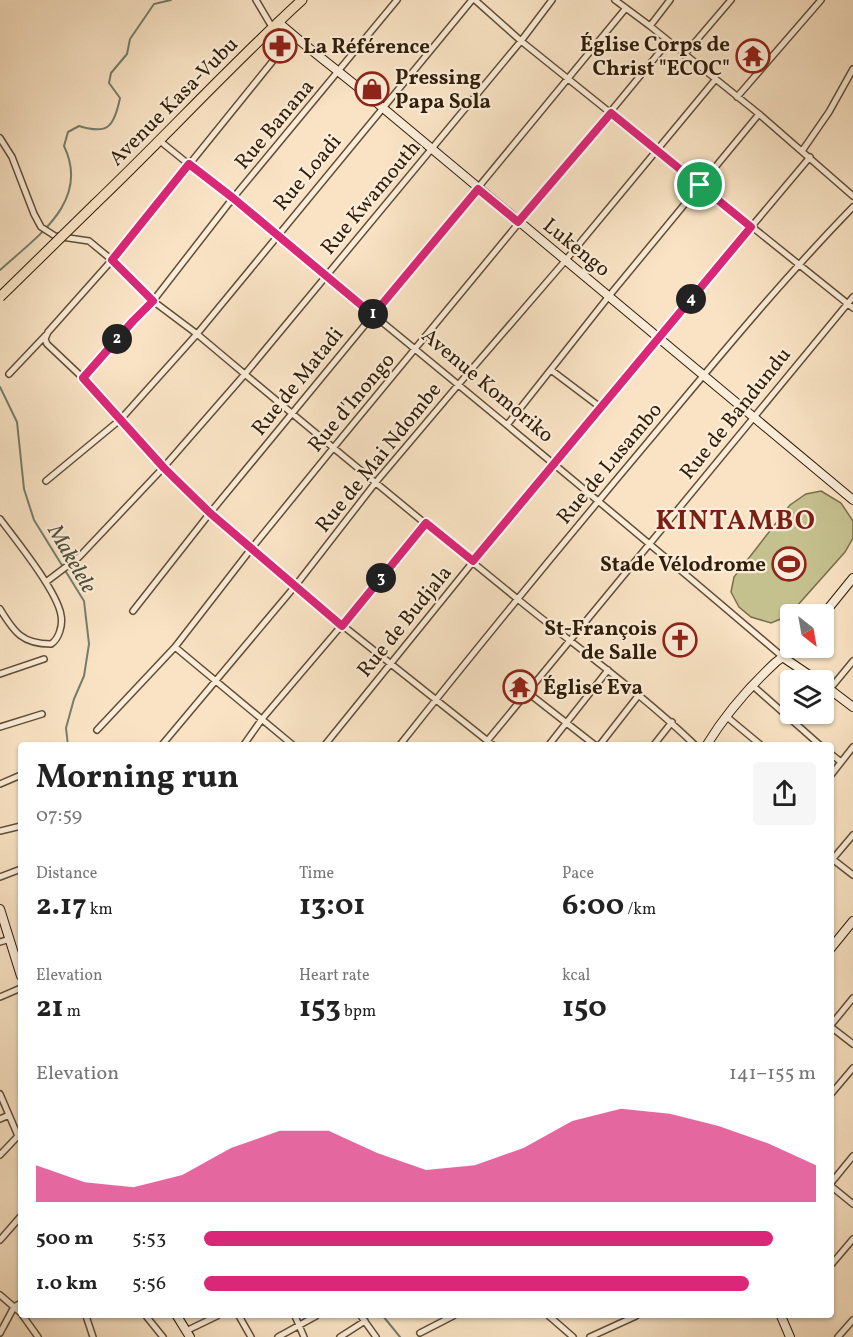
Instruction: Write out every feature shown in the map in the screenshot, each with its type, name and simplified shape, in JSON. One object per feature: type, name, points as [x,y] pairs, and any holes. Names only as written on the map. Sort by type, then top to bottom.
[{"type":"main road","name":"Avenue Kasa-Vubu","points":[[0,297],[302,0]]},
{"type":"street","points":[[256,0],[275,25]]},
{"type":"street","name":"Rue Banana","points":[[83,378],[153,301],[233,198],[397,0]]},
{"type":"street","points":[[473,0],[655,150],[853,308]]},
{"type":"street","name":"Rue Loadi","points":[[46,481],[121,419],[198,334],[382,107],[473,0]]},
{"type":"street","name":"Rue Kwamouth","points":[[46,582],[70,564],[164,468],[431,150],[552,0]]},
{"type":"street","points":[[615,0],[759,114],[853,196]]},
{"type":"street","points":[[650,26],[670,0]]},
{"type":"street","points":[[684,55],[731,0]]},
{"type":"street","points":[[737,97],[821,0]]},
{"type":"street","name":"Rue de Matadi","points":[[133,611],[210,513],[626,8]]},
{"type":"street","name":"Lukengo","points":[[275,25],[293,36],[382,107],[853,500]]},
{"type":"street","points":[[9,374],[112,260],[293,36]]},
{"type":"street","name":"Rue d'Inongo","points":[[97,730],[176,646],[334,447],[668,42]]},
{"type":"street","points":[[802,151],[829,112],[853,69]]},
{"type":"street","name":"Rue de Mai Ndombe","points":[[164,742],[296,585],[376,482],[565,261],[715,80]]},
{"type":"street","points":[[507,425],[609,296],[759,114]]},
{"type":"street","points":[[0,138],[17,166],[41,227],[51,234],[89,241],[112,260],[153,301],[198,334],[518,599],[608,669],[672,722],[692,742]]},
{"type":"street","name":"Avenue Komoriko","points":[[160,141],[417,349],[780,655]]},
{"type":"street","name":"Rue de Budjala","points":[[327,742],[553,463],[810,157]]},
{"type":"street","name":"Rue de Lusambo","points":[[402,742],[703,376],[798,264],[853,207]]},
{"type":"street","name":"Rue de Bandundu","points":[[486,742],[853,297]]},
{"type":"street","points":[[46,335],[47,344],[83,378],[164,468],[210,513],[342,626],[484,742]]},
{"type":"street","points":[[551,369],[600,407]]},
{"type":"street","points":[[0,519],[46,582],[62,618],[59,635],[54,643],[41,644],[22,639],[13,630],[0,609]]},
{"type":"street","points":[[246,742],[262,719],[426,523]]},
{"type":"street","points":[[832,604],[853,578]]},
{"type":"street","points":[[176,646],[289,742]]},
{"type":"street","points":[[709,742],[753,686],[778,660],[784,658]]},
{"type":"street","name":"Avenue Komoriko","points":[[784,658],[802,670]]},
{"type":"street","points":[[0,674],[44,659]]},
{"type":"street","points":[[834,680],[853,661]]},
{"type":"street","points":[[551,742],[608,669]]},
{"type":"street","points":[[753,686],[816,742]]},
{"type":"street","points":[[527,692],[593,742]]},
{"type":"street","points":[[834,692],[853,707]]},
{"type":"street","points":[[601,742],[638,696]]},
{"type":"street","points":[[0,727],[42,714]]},
{"type":"street","points":[[727,717],[757,742]]},
{"type":"street","points":[[656,742],[672,722]]},
{"type":"street","points":[[834,771],[853,747]]},
{"type":"street","points":[[834,756],[841,762]]},
{"type":"street","points":[[0,784],[18,776]]},
{"type":"street","points":[[0,831],[18,827]]},
{"type":"street","points":[[834,857],[853,835]]},
{"type":"street","points":[[834,861],[853,875]]},
{"type":"street","points":[[0,877],[18,870]]},
{"type":"street","points":[[0,909],[18,968]]},
{"type":"street","points":[[834,944],[853,921]]},
{"type":"street","points":[[0,942],[6,934]]},
{"type":"street","points":[[0,997],[18,989]]},
{"type":"street","points":[[834,1022],[853,998]]},
{"type":"street","points":[[834,1028],[853,1044]]},
{"type":"street","points":[[834,1090],[853,1068]]},
{"type":"street","points":[[0,1094],[18,1131]]},
{"type":"street","points":[[0,1119],[9,1115]]},
{"type":"street","points":[[0,1155],[18,1137]]},
{"type":"street","points":[[834,1180],[853,1156]]},
{"type":"street","points":[[834,1187],[853,1204]]},
{"type":"street","points":[[1,1235],[18,1220]]},
{"type":"street","points":[[11,1228],[18,1229]]},
{"type":"street","points":[[834,1261],[853,1239]]},
{"type":"street","points":[[0,1295],[18,1310]]},
{"type":"street","points":[[0,1334],[14,1307],[18,1305]]},
{"type":"street","points":[[25,1318],[38,1337]]},
{"type":"street","points":[[87,1318],[93,1337]]},
{"type":"street","points":[[148,1318],[160,1336]]},
{"type":"street","points":[[178,1318],[188,1334],[214,1318]]},
{"type":"street","points":[[240,1318],[251,1337]]},
{"type":"street","points":[[296,1318],[304,1337]]},
{"type":"street","points":[[278,1337],[312,1318]]},
{"type":"street","points":[[340,1337],[363,1318],[376,1337]]},
{"type":"street","points":[[420,1334],[449,1318]]},
{"type":"street","points":[[551,1318],[573,1337]]},
{"type":"street","points":[[590,1337],[632,1318]]},
{"type":"street","points":[[785,1318],[790,1337]]},
{"type":"street","points":[[838,1337],[853,1320]]},
{"type":"shaded area","name":"Stade Vélodrome","points":[[821,491],[841,503],[853,521],[853,538],[845,552],[799,604],[780,604],[780,619],[771,623],[751,617],[739,607],[731,592],[734,577],[790,505],[806,494]]},
{"type":"waterway","points":[[0,270],[56,217],[65,201],[70,184],[70,166],[64,146],[68,132],[79,126],[103,129],[112,122],[120,98],[109,83],[111,73],[127,54],[130,39],[154,4],[171,0]]},
{"type":"waterway","name":"Makelele","points":[[0,387],[17,422],[24,489],[34,520],[84,601],[89,644],[84,676],[74,699],[66,728],[68,742]]},
{"type":"waterway","name":"Makelele","points":[[385,1318],[400,1337]]},
{"type":"place","name":"La Référence","points":[[280,46]]},
{"type":"place","name":"Église Corps de Christ \"ECOC\"","points":[[753,56]]},
{"type":"place","name":"Pressing Papa Sola","points":[[372,89]]},
{"type":"place","name":"Stade Vélodrome","points":[[789,564]]},
{"type":"place","name":"St-François de Salle","points":[[680,640]]},
{"type":"place","name":"Église Eva","points":[[520,687]]},
{"type":"district","name":"KINTAMBO","points":[[736,520]]},
{"type":"route","points":[[611,113],[700,185],[751,227],[473,561],[426,523],[342,626],[210,513],[164,468],[83,378],[153,301],[112,260],[189,164],[373,315],[478,189],[518,222],[611,113]]}]
